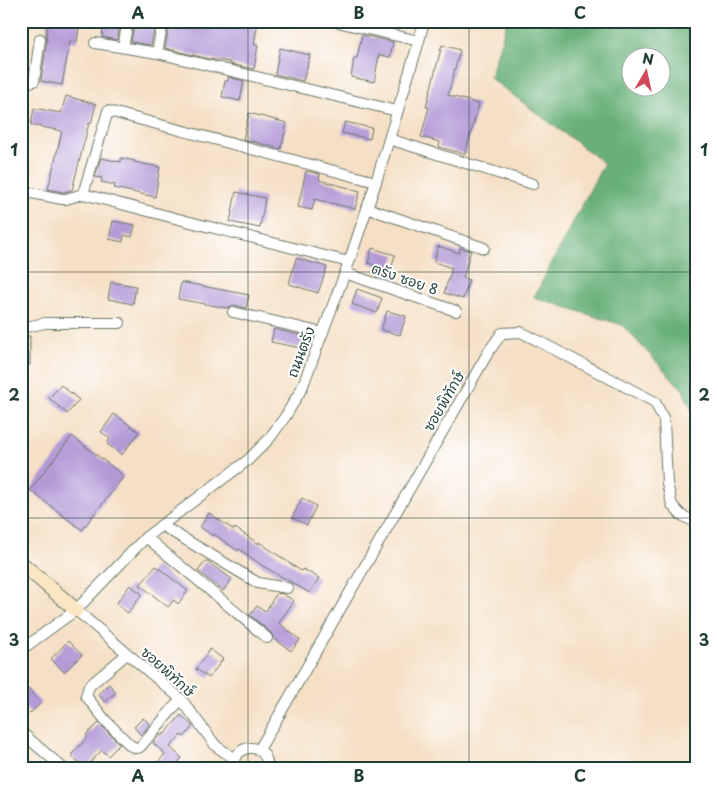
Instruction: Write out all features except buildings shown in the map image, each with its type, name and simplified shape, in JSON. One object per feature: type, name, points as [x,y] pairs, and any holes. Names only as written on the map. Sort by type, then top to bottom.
[{"type":"street","points":[[123,47],[128,21]]},
{"type":"street","points":[[157,53],[163,21]]},
{"type":"street","points":[[333,21],[419,41]]},
{"type":"street","name":"ถนนตรัง","points":[[21,650],[76,610],[146,537],[248,460],[269,439],[285,418],[302,388],[349,262],[376,182],[424,21]]},
{"type":"street","points":[[21,81],[34,81],[40,39]]},
{"type":"street","points":[[95,43],[157,53],[397,111]]},
{"type":"street","points":[[83,194],[108,111],[376,182]]},
{"type":"street","points":[[389,139],[533,184]]},
{"type":"street","points":[[21,191],[62,199],[83,194],[349,262]]},
{"type":"street","points":[[367,208],[484,248]]},
{"type":"street","name":"ตรัง ซอย 8","points":[[345,273],[456,311]]},
{"type":"street","points":[[233,312],[323,333]]},
{"type":"street","points":[[21,328],[45,323],[120,323]]},
{"type":"street","name":"ซอยพิทักษ์","points":[[76,610],[181,699],[216,746],[235,764],[240,752],[244,749],[254,748],[260,750],[489,351],[502,333],[522,332],[654,402],[664,420],[667,483],[672,504],[681,515],[697,523]]},
{"type":"street","points":[[161,525],[258,583],[287,588]]},
{"type":"street","points":[[146,537],[267,638]]},
{"type":"street","points":[[21,563],[76,610]]},
{"type":"street","points":[[127,654],[89,686],[86,696],[125,741],[132,746],[140,747],[181,699]]},
{"type":"street","points":[[21,732],[64,769]]},
{"type":"street","points":[[260,750],[267,758],[267,769]]},
{"type":"green space","points":[[507,21],[697,21],[697,423],[683,390],[622,325],[534,297],[604,163],[490,78]]}]
